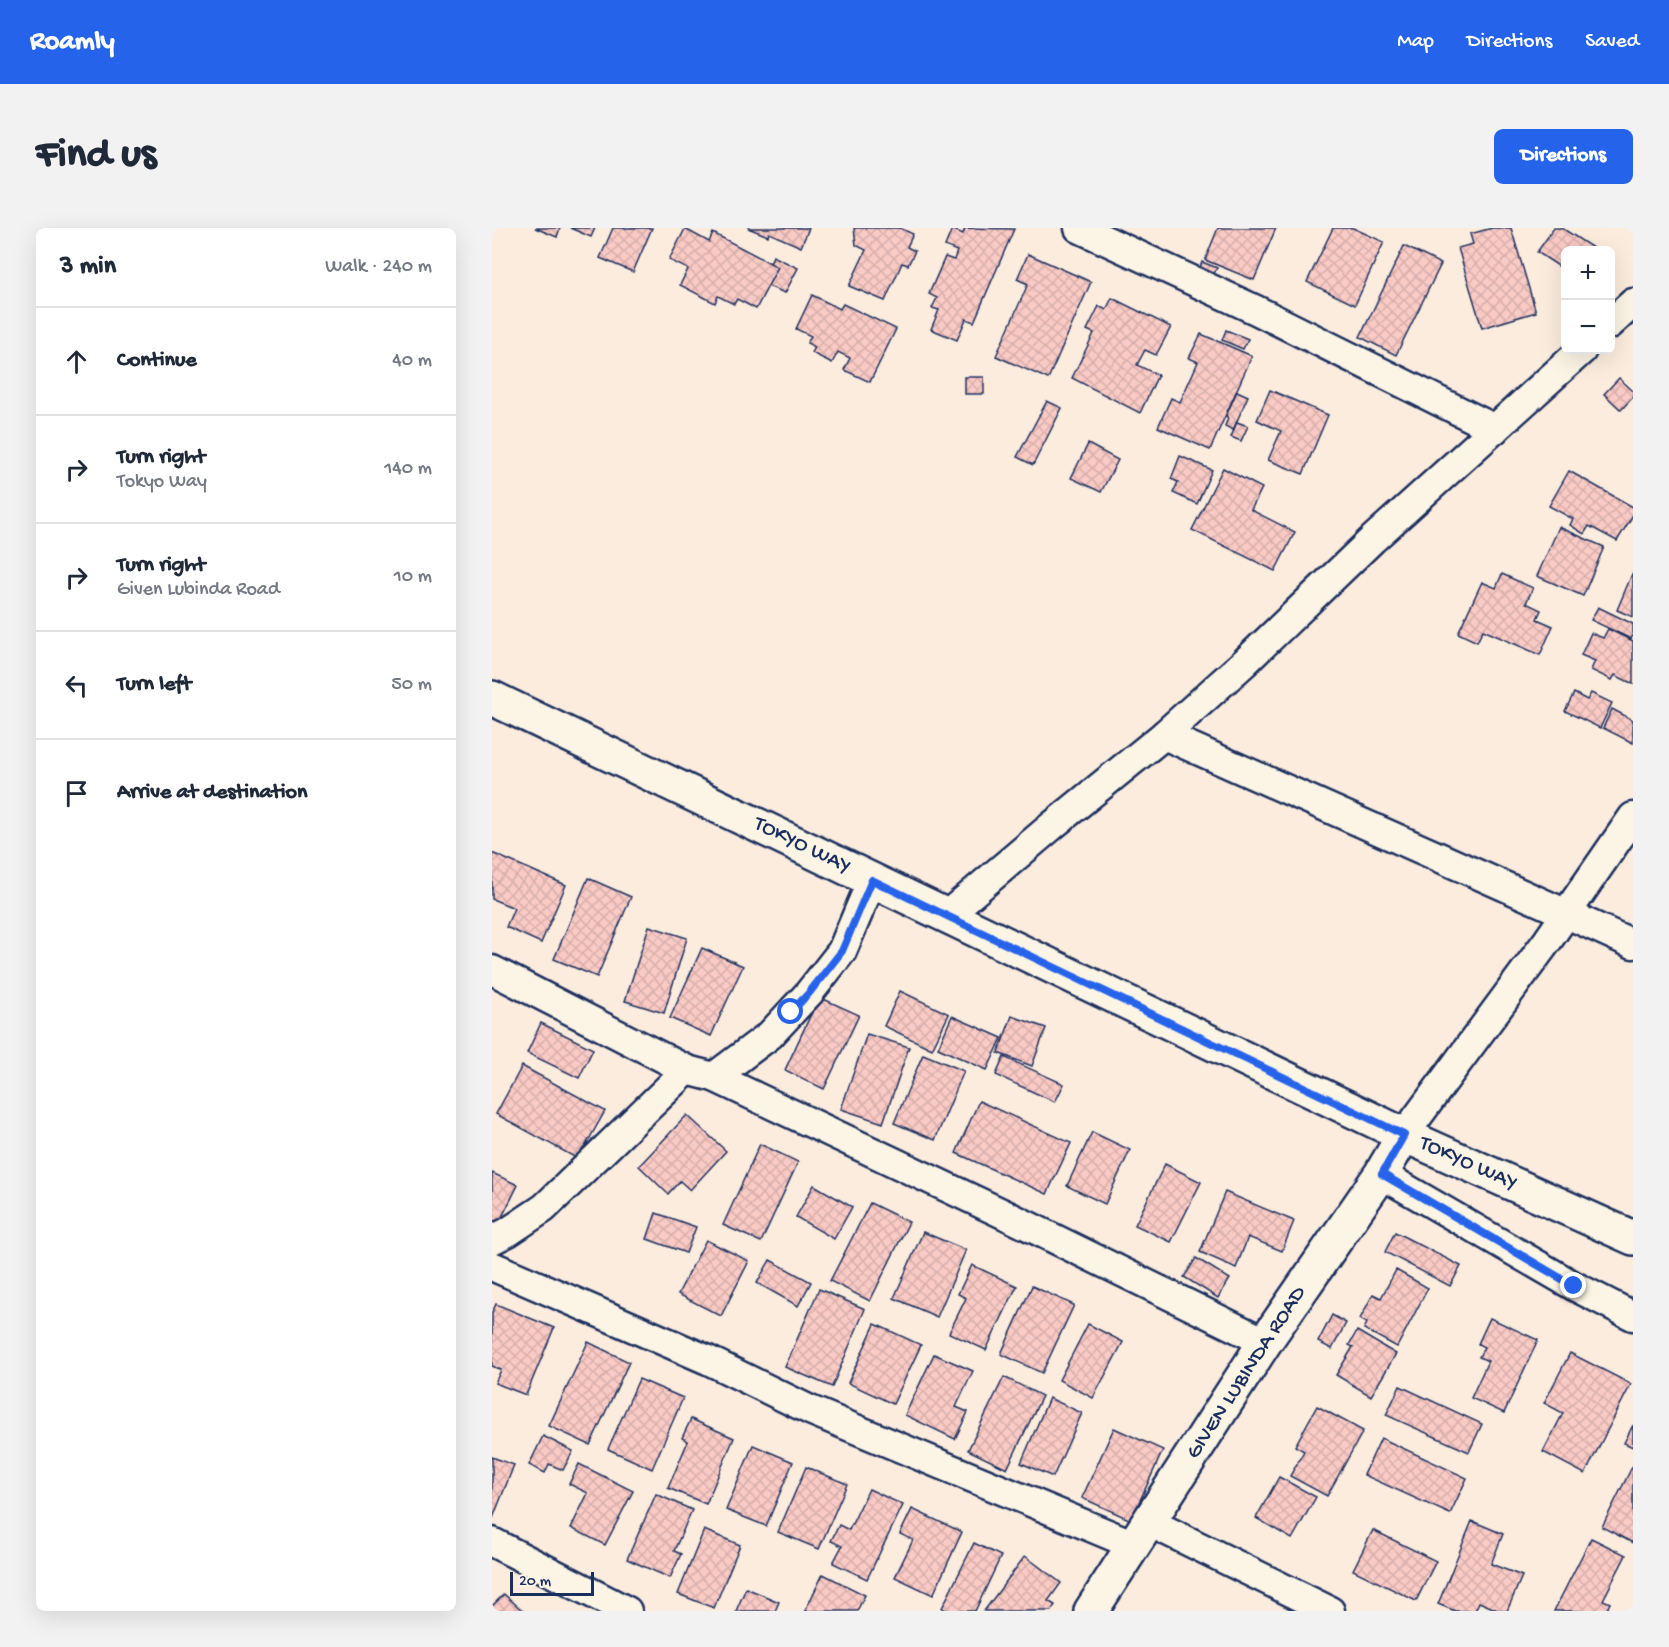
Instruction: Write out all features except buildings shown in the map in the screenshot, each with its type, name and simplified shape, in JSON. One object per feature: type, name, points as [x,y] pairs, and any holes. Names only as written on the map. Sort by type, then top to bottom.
[{"type":"main road","name":"TOKYO WAY","points":[[492,698],[1404,1135],[1633,1238]]},
{"type":"main road","name":"GIVEN LUBINDA ROAD","points":[[1091,1611],[1265,1342],[1382,1174],[1404,1135]]},
{"type":"street","points":[[1079,228],[1256,310],[1495,429]]},
{"type":"street","points":[[1615,320],[1633,303]]},
{"type":"street","points":[[947,915],[1164,735],[1244,663],[1372,539],[1578,354]]},
{"type":"street","points":[[1164,735],[1633,944]]},
{"type":"street","points":[[1404,1135],[1567,914],[1633,817]]},
{"type":"street","points":[[714,1077],[770,1035],[809,993],[842,951],[872,880]]},
{"type":"street","points":[[492,970],[687,1070],[714,1077],[1010,1217],[1265,1342]]},
{"type":"street","points":[[492,1240],[544,1208],[687,1070]]},
{"type":"street","points":[[1382,1174],[1574,1286],[1633,1317]]},
{"type":"street","points":[[492,1266],[708,1360],[821,1415],[1142,1533],[1330,1611]]},
{"type":"street","points":[[492,1542],[627,1611]]},
{"type":"route","points":[[791,1012],[842,951],[872,880],[1404,1135],[1382,1174],[1574,1286]]}]
